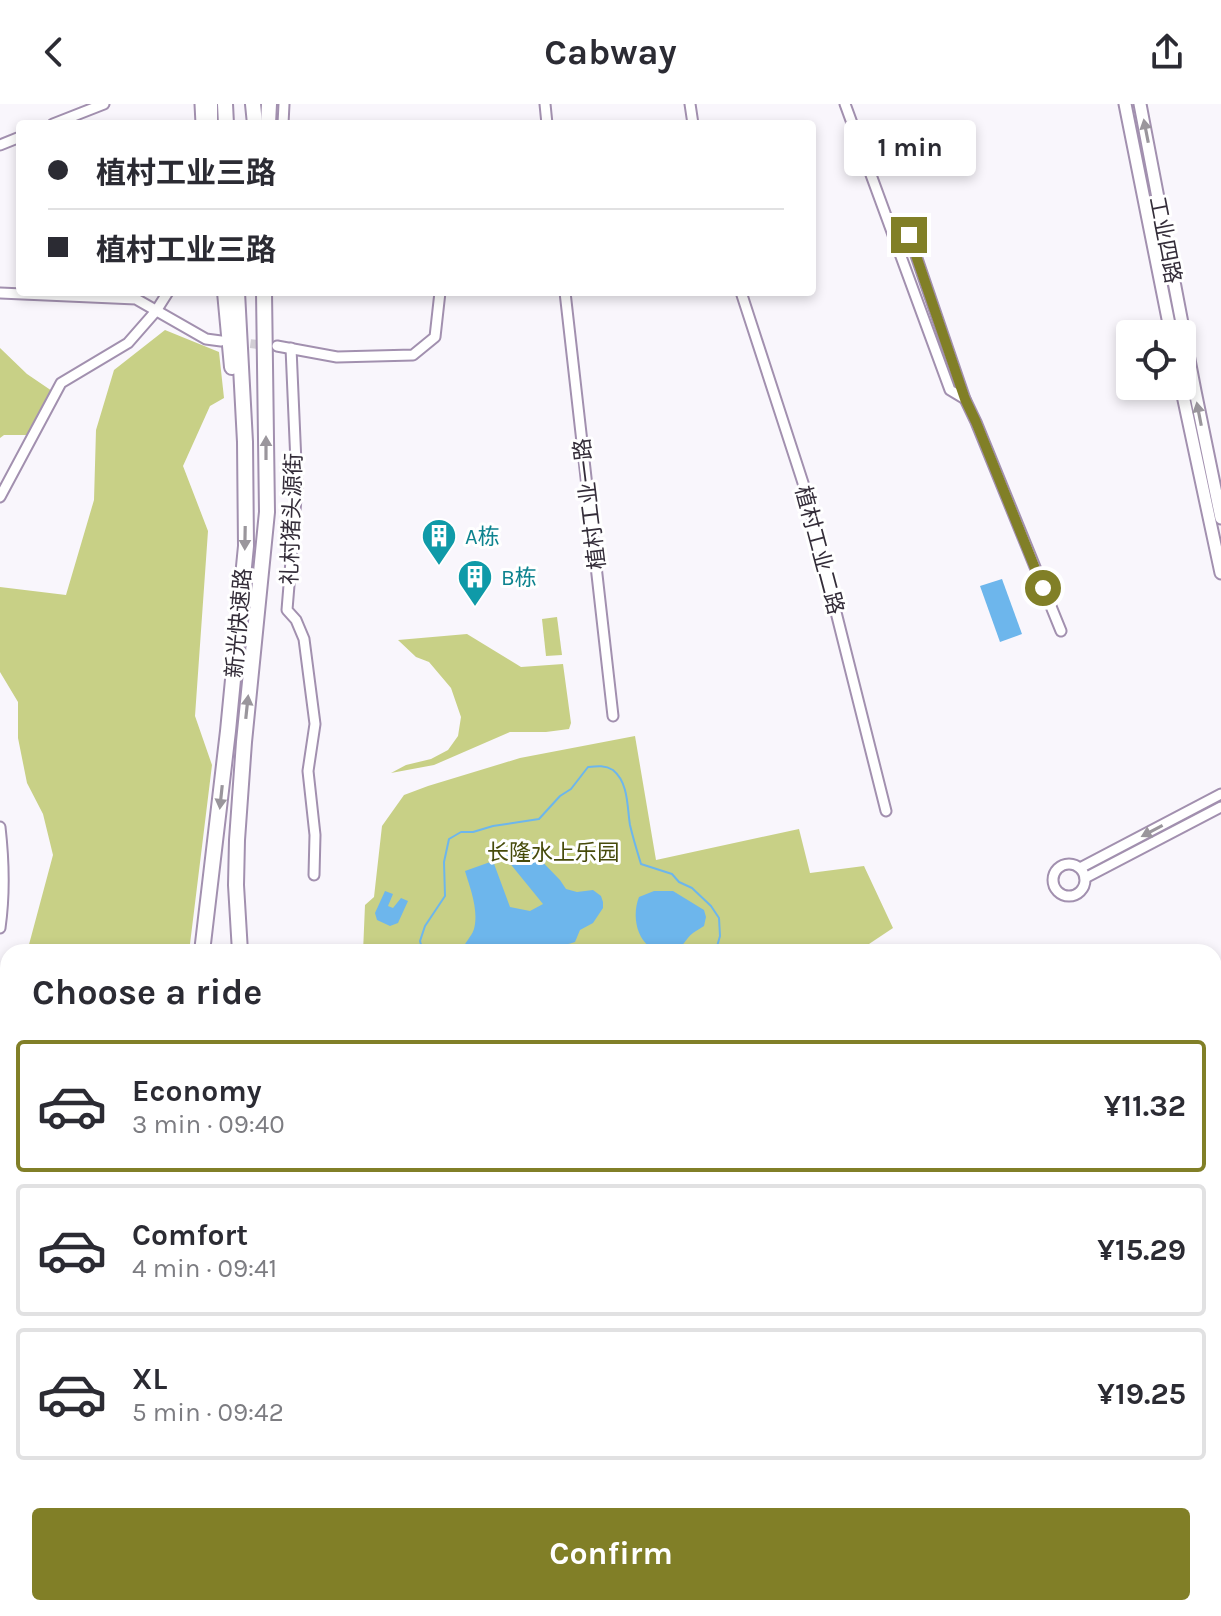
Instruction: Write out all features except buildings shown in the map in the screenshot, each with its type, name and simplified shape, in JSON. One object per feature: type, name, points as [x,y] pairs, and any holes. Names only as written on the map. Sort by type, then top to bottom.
[{"type":"highway","points":[[225,296],[245,488]]},
{"type":"highway","name":"新光快速路","points":[[203,944],[246,546],[245,442],[237,296]]},
{"type":"highway","name":"新光快速路","points":[[240,944],[236,885],[238,826],[267,512],[264,296]]},
{"type":"street","points":[[63,120],[104,104]]},
{"type":"street","points":[[845,104],[890,225],[909,235],[965,399],[1061,631]]},
{"type":"street","name":"工业四路","points":[[1125,104],[1168,320]]},
{"type":"street","name":"工业四路","points":[[1140,104],[1221,518]]},
{"type":"street","points":[[1139,176],[1154,173]]},
{"type":"street","points":[[68,296],[136,299],[206,339],[221,341]]},
{"type":"street","points":[[0,497],[61,383],[128,343],[165,296]]},
{"type":"street","points":[[277,346],[337,357],[413,355],[435,337],[440,296]]},
{"type":"street","name":"植村工业一路","points":[[565,296],[613,716]]},
{"type":"street","name":"植村工业二路","points":[[742,296],[805,489],[886,811]]},
{"type":"street","name":"礼村猪头源街","points":[[291,348],[297,486],[287,610],[296,620],[304,639],[315,724],[308,771],[315,835],[314,875]]},
{"type":"street","points":[[1184,400],[1221,573]]},
{"type":"street","points":[[1221,794],[1083,873],[1221,807]]},
{"type":"street","points":[[0,827],[5,864],[0,928]]},
{"type":"green space","points":[[165,330],[219,352],[224,398],[210,406],[183,466],[208,531],[195,716],[212,765],[190,944],[29,944],[53,855],[43,814],[27,783],[18,738],[18,702],[0,672],[0,587],[66,595],[94,500],[96,430],[114,370]]},
{"type":"green space","points":[[0,348],[27,374],[52,391],[31,435],[4,435],[0,438]]},
{"type":"green space","points":[[557,617],[562,655],[546,656],[542,619]]},
{"type":"green space","points":[[467,634],[521,667],[563,664],[571,723],[569,729],[510,732],[434,765],[391,773],[448,750],[458,736],[461,717],[451,688],[429,662],[416,657],[398,640]]},
{"type":"green space","name":"长隆水上乐园","points":[[635,736],[656,860],[799,829],[810,873],[864,866],[893,928],[869,944],[363,944],[365,905],[374,897],[382,826],[404,795],[520,758]]},
{"type":"water","points":[[1002,579],[1022,634],[1000,642],[980,586]]},
{"type":"water","points":[[527,846],[566,889],[577,892],[593,890],[601,896],[603,908],[593,923],[580,930],[575,942],[465,944],[473,932],[475,922],[473,899],[465,871],[493,861],[510,907],[530,911],[543,904],[504,856],[512,850],[517,854]]},
{"type":"water","points":[[385,891],[393,894],[388,906],[393,908],[401,898],[408,901],[398,923],[390,926],[377,920],[375,913]]},
{"type":"water","points":[[654,891],[673,891],[704,910],[704,926],[683,944],[646,944],[637,927],[639,897]]},
{"type":"waterway","points":[[421,944],[425,926],[445,896],[444,862],[449,839],[461,832],[539,819],[560,796],[571,789],[588,767],[598,766],[613,770],[622,782],[641,864],[672,874],[711,906],[719,918],[718,944]]},
{"type":"tunnel","points":[[237,342],[270,346]]},
{"type":"place","name":"A栋","points":[[439,567]]},
{"type":"place","name":"B栋","points":[[475,608]]},
{"type":"route","points":[[909,235],[965,399],[1043,588]]}]
